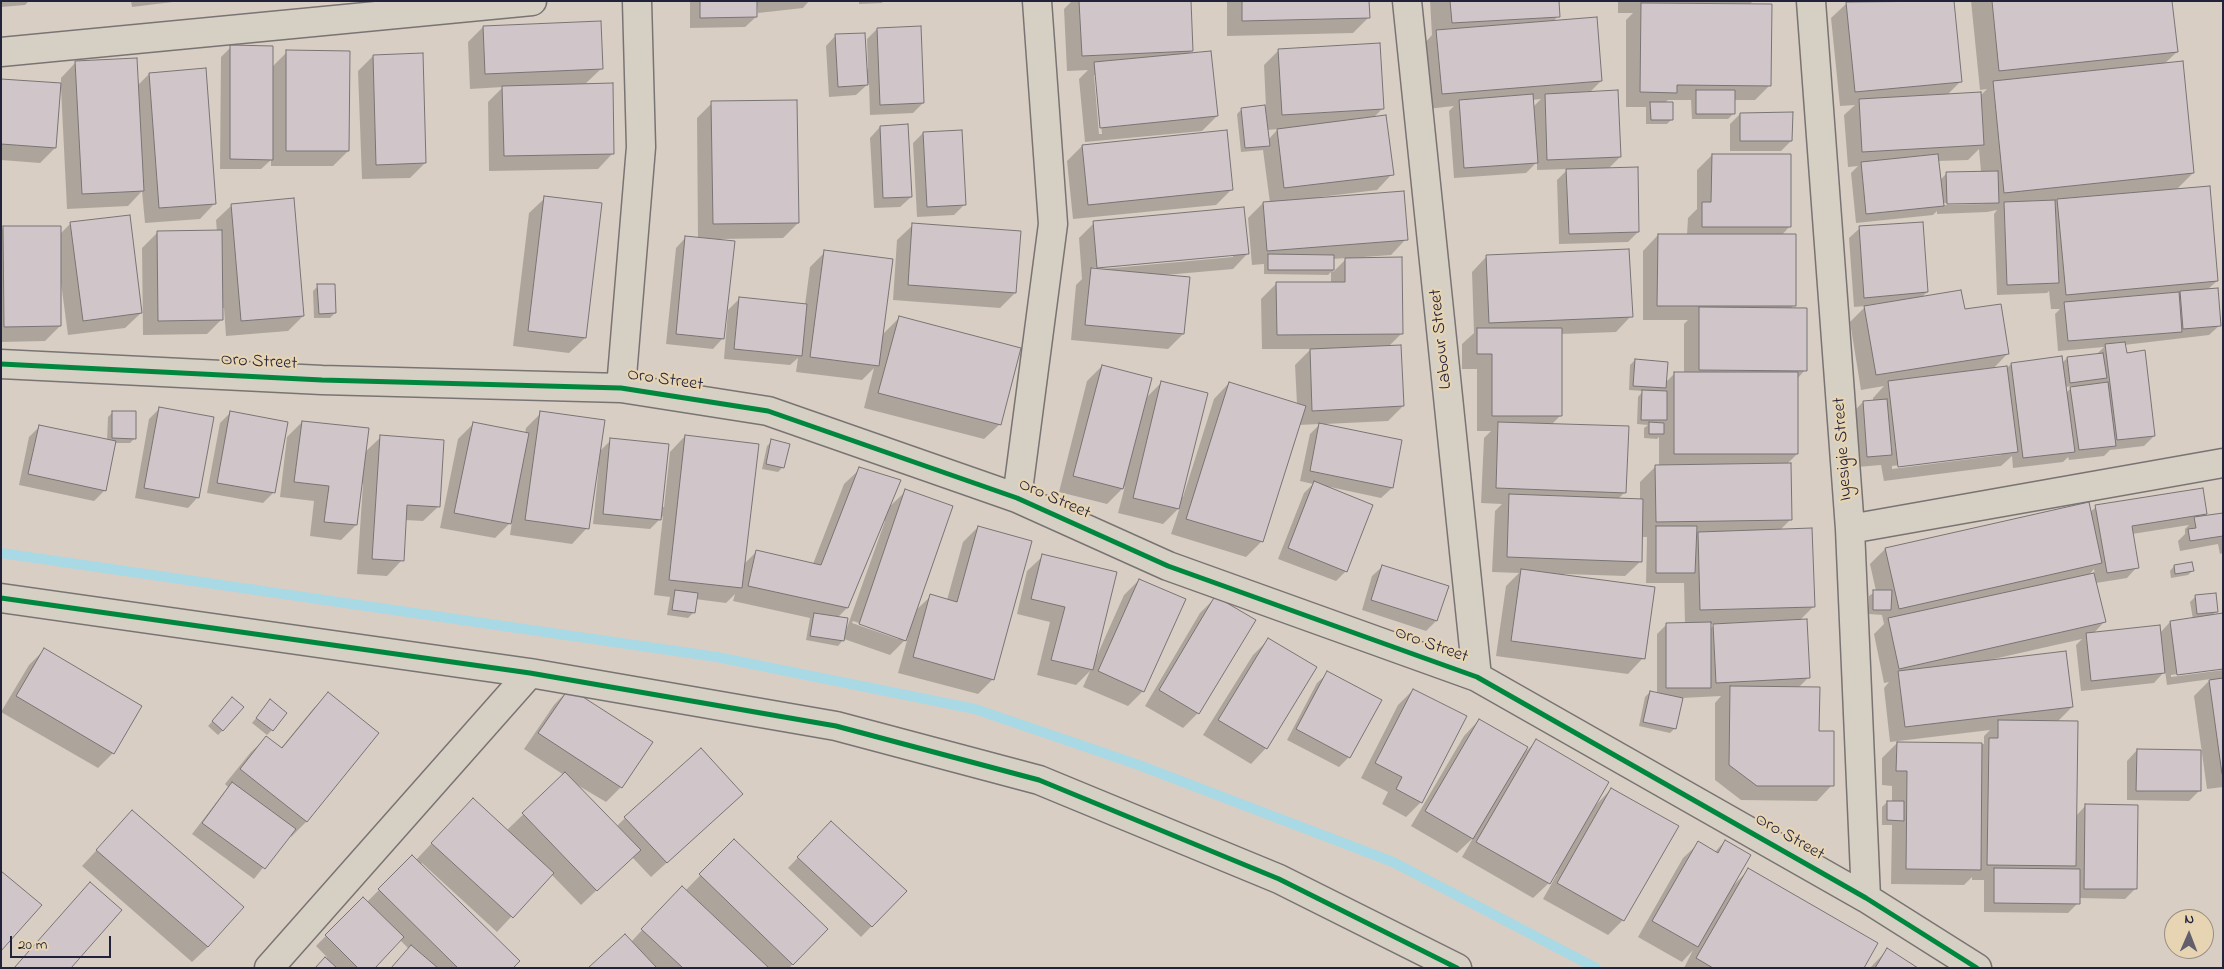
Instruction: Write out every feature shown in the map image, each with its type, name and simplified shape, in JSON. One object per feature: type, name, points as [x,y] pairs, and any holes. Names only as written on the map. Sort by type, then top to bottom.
[{"type":"street","points":[[1,52],[532,1]]},
{"type":"street","points":[[621,388],[641,147],[637,1]]},
{"type":"street","points":[[1017,498],[1053,224],[1037,1]]},
{"type":"street","name":"Labour Street","points":[[1406,1],[1477,677]]},
{"type":"street","name":"Iyesigie Street","points":[[1811,1],[1850,529],[1866,898]]},
{"type":"street","name":"Oro Street","points":[[1,364],[322,380],[621,388],[768,411],[1017,498],[1168,566],[1477,677],[1866,898],[1977,968]]},
{"type":"street","points":[[1850,529],[2223,463]]},
{"type":"street","points":[[1,598],[530,673],[836,726],[1039,780],[1279,879],[1457,968]]},
{"type":"street","points":[[269,968],[530,673]]},
{"type":"building","points":[[700,1],[757,1],[757,17],[700,18]]},
{"type":"building","points":[[1079,1],[1191,1],[1193,51],[1082,56]]},
{"type":"building","points":[[1242,1],[1369,1],[1370,18],[1242,21]]},
{"type":"building","points":[[1450,1],[1559,1],[1560,17],[1452,23]]},
{"type":"building","points":[[1954,1],[1962,82],[1855,92],[1846,2]]},
{"type":"building","points":[[1992,1],[2172,1],[2178,52],[1999,71]]},
{"type":"building","points":[[1641,3],[1772,4],[1771,86],[1677,85],[1677,93],[1640,92]]},
{"type":"building","points":[[1597,17],[1602,81],[1442,94],[1436,30]]},
{"type":"building","points":[[601,21],[603,69],[485,74],[483,26]]},
{"type":"building","points":[[921,26],[924,103],[880,105],[877,28]]},
{"type":"building","points":[[865,33],[868,85],[838,87],[835,34]]},
{"type":"building","points":[[1380,43],[1384,109],[1282,115],[1278,49]]},
{"type":"building","points":[[230,45],[273,46],[273,160],[230,159]]},
{"type":"building","points":[[286,50],[350,51],[349,151],[286,151]]},
{"type":"building","points":[[1211,51],[1218,116],[1100,128],[1094,62]]},
{"type":"building","points":[[423,53],[426,163],[376,165],[373,55]]},
{"type":"building","points":[[137,58],[144,191],[82,194],[75,61]]},
{"type":"building","points":[[2183,61],[2194,173],[2004,193],[1993,81]]},
{"type":"building","points":[[206,68],[216,204],[159,208],[149,73]]},
{"type":"building","points":[[1,79],[61,83],[56,148],[1,144]]},
{"type":"building","points":[[613,83],[614,154],[504,156],[502,86]]},
{"type":"building","points":[[1618,90],[1621,157],[1547,160],[1545,94]]},
{"type":"building","points":[[1696,90],[1735,90],[1735,114],[1696,114]]},
{"type":"building","points":[[1981,92],[1984,145],[1862,152],[1859,99]]},
{"type":"building","points":[[1533,94],[1538,163],[1464,168],[1459,100]]},
{"type":"building","points":[[797,100],[799,223],[713,224],[711,101]]},
{"type":"building","points":[[1650,102],[1673,102],[1673,120],[1651,120]]},
{"type":"building","points":[[1265,105],[1270,146],[1245,148],[1241,108]]},
{"type":"building","points":[[1793,112],[1792,141],[1740,141],[1740,113]]},
{"type":"building","points":[[1386,115],[1394,175],[1284,188],[1277,129]]},
{"type":"building","points":[[908,124],[912,197],[883,198],[880,126]]},
{"type":"building","points":[[962,130],[966,205],[927,207],[923,132]]},
{"type":"building","points":[[1227,130],[1233,190],[1088,205],[1082,145]]},
{"type":"building","points":[[1712,154],[1791,154],[1791,227],[1702,227],[1702,202],[1711,202]]},
{"type":"building","points":[[1938,154],[1944,206],[1866,214],[1861,162]]},
{"type":"building","points":[[1638,167],[1639,232],[1569,234],[1566,169]]},
{"type":"building","points":[[1998,171],[1999,203],[1947,204],[1946,172]]},
{"type":"building","points":[[2210,186],[2218,281],[2066,295],[2057,199]]},
{"type":"building","points":[[1404,191],[1408,240],[1267,251],[1263,202]]},
{"type":"building","points":[[544,196],[602,203],[586,338],[528,331]]},
{"type":"building","points":[[294,198],[304,316],[241,321],[231,204]]},
{"type":"building","points":[[2055,200],[2059,283],[2007,285],[2004,202]]},
{"type":"building","points":[[1244,207],[1249,254],[1097,268],[1093,221]]},
{"type":"building","points":[[130,215],[142,313],[83,321],[70,222]]},
{"type":"building","points":[[1923,222],[1928,292],[1864,298],[1859,226]]},
{"type":"building","points":[[912,223],[1021,231],[1016,293],[908,285]]},
{"type":"building","points":[[3,226],[61,226],[61,326],[4,327]]},
{"type":"building","points":[[222,230],[223,320],[158,321],[157,231]]},
{"type":"building","points":[[1658,234],[1796,234],[1796,306],[1657,306]]},
{"type":"building","points":[[685,236],[735,241],[724,339],[676,334]]},
{"type":"building","points":[[1629,249],[1633,317],[1489,323],[1486,255]]},
{"type":"building","points":[[824,250],[893,259],[879,366],[810,357]]},
{"type":"building","points":[[1268,254],[1334,255],[1334,270],[1268,270]]},
{"type":"building","points":[[1402,257],[1403,334],[1277,335],[1276,282],[1345,282],[1345,258]]},
{"type":"building","points":[[1091,268],[1190,277],[1184,334],[1085,325]]},
{"type":"building","points":[[317,284],[335,284],[336,313],[319,314]]},
{"type":"building","points":[[2218,288],[2221,326],[2183,329],[2180,291]]},
{"type":"building","points":[[1961,290],[1965,309],[2001,304],[2009,354],[1876,375],[1864,306]]},
{"type":"building","points":[[2179,292],[2182,332],[2068,341],[2064,302]]},
{"type":"building","points":[[739,297],[807,304],[802,356],[734,349]]},
{"type":"building","points":[[1699,307],[1807,308],[1807,371],[1699,370]]},
{"type":"building","points":[[899,316],[1021,348],[1001,425],[878,393]]},
{"type":"building","points":[[1477,328],[1562,328],[1562,416],[1492,416],[1492,354],[1477,354]]},
{"type":"building","points":[[2125,342],[2127,353],[2145,350],[2155,436],[2117,440],[2105,344]]},
{"type":"building","points":[[1401,345],[1404,406],[1312,411],[1310,349]]},
{"type":"building","points":[[2103,353],[2107,378],[2070,383],[2067,357]]},
{"type":"building","points":[[2062,356],[2075,452],[2023,458],[2011,363]]},
{"type":"building","points":[[1635,359],[1668,362],[1666,388],[1633,386]]},
{"type":"building","points":[[1102,365],[1152,378],[1123,489],[1073,476]]},
{"type":"building","points":[[2007,366],[2018,452],[1898,467],[1888,381]]},
{"type":"building","points":[[1674,372],[1798,372],[1798,454],[1674,454]]},
{"type":"building","points":[[1161,381],[1208,393],[1179,509],[1133,498]]},
{"type":"building","points":[[1229,382],[1306,406],[1263,542],[1186,519]]},
{"type":"building","points":[[2108,382],[2116,446],[2079,450],[2070,387]]},
{"type":"building","points":[[1642,390],[1667,391],[1667,420],[1641,420]]},
{"type":"building","points":[[1887,399],[1892,455],[1867,457],[1863,401]]},
{"type":"building","points":[[159,407],[214,417],[199,498],[144,488]]},
{"type":"building","points":[[112,411],[136,411],[136,439],[112,438]]},
{"type":"building","points":[[230,411],[288,422],[275,493],[217,483]]},
{"type":"building","points":[[540,411],[605,420],[589,529],[525,520]]},
{"type":"building","points":[[302,421],[369,428],[357,525],[324,522],[329,486],[294,482]]},
{"type":"building","points":[[473,422],[529,433],[511,524],[454,513]]},
{"type":"building","points":[[1498,422],[1629,426],[1626,493],[1496,488]]},
{"type":"building","points":[[1649,422],[1664,423],[1664,434],[1649,434]]},
{"type":"building","points":[[1319,423],[1402,440],[1393,488],[1310,471]]},
{"type":"building","points":[[39,425],[116,441],[106,491],[28,474]]},
{"type":"building","points":[[380,435],[444,440],[440,507],[407,505],[404,561],[372,559]]},
{"type":"building","points":[[685,435],[759,444],[742,588],[669,580]]},
{"type":"building","points":[[610,438],[669,444],[661,520],[603,514]]},
{"type":"building","points":[[771,439],[790,444],[784,468],[766,464]]},
{"type":"building","points":[[1791,463],[1792,520],[1656,522],[1655,465]]},
{"type":"building","points":[[859,467],[901,480],[848,608],[748,586],[756,550],[821,565]]},
{"type":"building","points":[[1314,481],[1373,505],[1347,572],[1288,548]]},
{"type":"building","points":[[2203,488],[2207,514],[2132,526],[2139,568],[2107,573],[2095,505]]},
{"type":"building","points":[[905,489],[953,506],[906,641],[859,624]]},
{"type":"building","points":[[1509,494],[1643,499],[1642,562],[1507,557]]},
{"type":"building","points":[[2089,502],[2102,563],[1899,609],[1885,548]]},
{"type":"building","points":[[2223,513],[2223,536],[2190,541],[2188,529],[2196,528],[2194,517]]},
{"type":"building","points":[[978,526],[1032,541],[994,680],[913,657],[930,594],[957,602]]},
{"type":"building","points":[[1656,526],[1697,526],[1695,573],[1656,573]]},
{"type":"building","points":[[1812,528],[1815,607],[1700,610],[1698,532]]},
{"type":"building","points":[[1042,554],[1117,572],[1093,670],[1051,660],[1065,607],[1031,599]]},
{"type":"building","points":[[2192,562],[2194,571],[2175,574],[2174,565]]},
{"type":"building","points":[[1382,565],[1449,586],[1437,621],[1371,600]]},
{"type":"building","points":[[1521,569],[1655,587],[1645,659],[1511,641]]},
{"type":"building","points":[[2094,573],[2106,622],[1899,669],[1888,618]]},
{"type":"building","points":[[1139,579],[1186,599],[1144,692],[1098,671]]},
{"type":"building","points":[[675,590],[698,593],[695,613],[672,610]]},
{"type":"building","points":[[1873,590],[1892,590],[1891,610],[1873,610]]},
{"type":"building","points":[[2216,593],[2218,612],[2197,614],[2195,595]]},
{"type":"building","points":[[1215,596],[1256,620],[1199,714],[1159,690]]},
{"type":"building","points":[[814,613],[848,618],[844,641],[810,636]]},
{"type":"building","points":[[2223,613],[2223,669],[2177,675],[2170,621]]},
{"type":"building","points":[[1807,619],[1810,678],[1716,683],[1713,624]]},
{"type":"building","points":[[1711,622],[1711,688],[1666,688],[1666,623]]},
{"type":"building","points":[[2160,625],[2165,673],[2091,681],[2086,633]]},
{"type":"building","points":[[1268,638],[1317,667],[1267,749],[1218,720]]},
{"type":"building","points":[[44,648],[142,706],[114,754],[16,696]]},
{"type":"building","points":[[2066,651],[2073,707],[1905,727],[1898,671]]},
{"type":"building","points":[[1327,671],[1382,700],[1350,758],[1296,729]]},
{"type":"building","points":[[2223,678],[2223,774],[2222,774],[2209,680]]},
{"type":"building","points":[[1730,686],[1820,687],[1819,731],[1834,731],[1834,786],[1757,786],[1729,765]]},
{"type":"building","points":[[569,688],[653,742],[622,788],[538,733]]},
{"type":"building","points":[[1413,689],[1467,716],[1422,803],[1396,789],[1402,777],[1375,763]]},
{"type":"building","points":[[1650,691],[1683,698],[1676,729],[1643,722]]},
{"type":"building","points":[[328,692],[379,733],[307,822],[240,769],[266,736],[282,748]]},
{"type":"building","points":[[232,697],[244,707],[223,731],[212,721]]},
{"type":"building","points":[[270,699],[287,713],[273,731],[256,718]]},
{"type":"building","points":[[1479,719],[1528,747],[1473,839],[1425,811]]},
{"type":"building","points":[[1998,720],[2078,721],[2076,866],[1987,865],[1989,738],[1998,738]]},
{"type":"building","points":[[1536,739],[1609,782],[1550,884],[1476,842]]},
{"type":"building","points":[[1897,742],[1982,743],[1981,870],[1906,869],[1907,771],[1896,771]]},
{"type":"building","points":[[701,748],[743,794],[667,863],[624,817]]},
{"type":"building","points":[[2137,749],[2201,750],[2201,791],[2136,791]]},
{"type":"building","points":[[565,772],[641,850],[597,891],[522,813]]},
{"type":"building","points":[[232,782],[296,829],[265,869],[202,823]]},
{"type":"building","points":[[1611,788],[1679,826],[1624,921],[1557,883]]},
{"type":"building","points":[[473,798],[554,873],[513,918],[431,843]]},
{"type":"building","points":[[1887,801],[1904,801],[1904,821],[1887,820]]},
{"type":"building","points":[[2085,804],[2138,805],[2137,889],[2084,889]]},
{"type":"building","points":[[132,810],[244,907],[208,947],[96,850]]},
{"type":"building","points":[[831,821],[907,891],[872,927],[797,857]]},
{"type":"building","points":[[734,839],[828,929],[793,965],[699,874]]},
{"type":"building","points":[[1725,840],[1751,855],[1698,947],[1652,921],[1698,841],[1718,853]]},
{"type":"building","points":[[412,855],[520,961],[513,968],[458,968],[378,889]]},
{"type":"building","points":[[1748,868],[1878,943],[1864,968],[1713,968],[1696,958]]},
{"type":"building","points":[[1994,868],[2080,869],[2080,904],[1994,903]]},
{"type":"building","points":[[1,871],[42,905],[1,951]]},
{"type":"building","points":[[90,882],[122,910],[71,968],[14,968]]},
{"type":"building","points":[[682,886],[769,968],[683,968],[641,929]]},
{"type":"building","points":[[363,897],[404,937],[375,968],[358,968],[325,935]]},
{"type":"building","points":[[625,934],[657,968],[588,968]]},
{"type":"building","points":[[411,945],[438,968],[391,968]]},
{"type":"building","points":[[1887,948],[1918,968],[1875,968]]},
{"type":"building","points":[[325,957],[337,968],[315,968]]},
{"type":"waterway","points":[[1,553],[717,657],[975,709],[1136,764],[1393,862],[1596,968]]},
{"type":"cycle path","points":[[1,364],[322,380],[621,388],[768,411],[1017,498],[1168,566],[1477,677],[1866,898],[1977,968]]},
{"type":"cycle path","points":[[1,598],[530,673],[836,726],[1039,780],[1279,879],[1457,968]]}]
